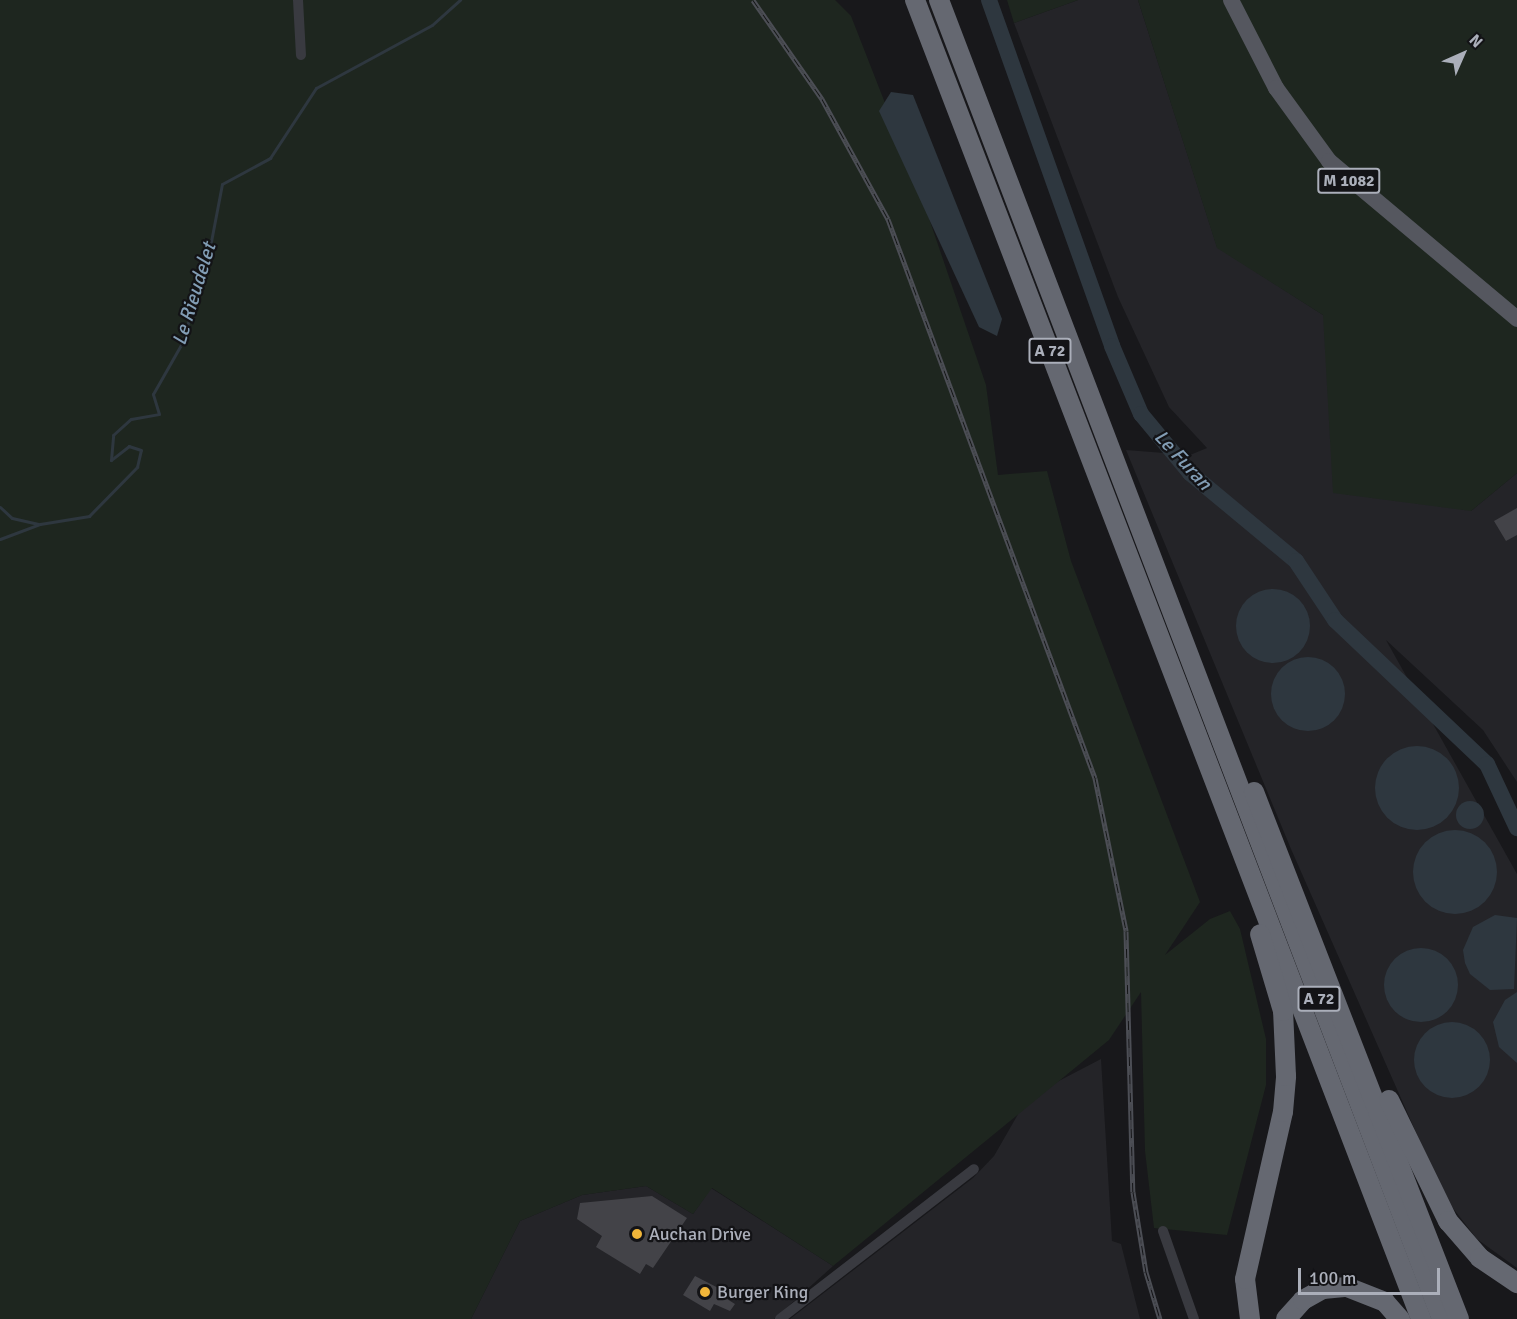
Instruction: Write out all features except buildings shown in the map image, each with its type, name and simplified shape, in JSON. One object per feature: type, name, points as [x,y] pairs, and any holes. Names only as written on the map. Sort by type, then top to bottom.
[{"type":"highway","name":"A 72","points":[[915,0],[1421,1319]]},
{"type":"highway","name":"A 72","points":[[939,0],[1442,1319]]},
{"type":"highway","points":[[1197,678],[1217,702],[1308,921],[1459,1319]]},
{"type":"highway","points":[[1250,1319],[1245,1279],[1283,1112],[1286,1076],[1282,1011],[1247,895],[1251,873]]},
{"type":"highway","points":[[1308,921],[1438,1206],[1480,1258],[1517,1283]]},
{"type":"highway","points":[[1286,1319],[1303,1300],[1323,1289],[1347,1287],[1385,1302],[1400,1319]]},
{"type":"main road","name":"M 1082","points":[[1232,0],[1275,88],[1329,161],[1517,319]]},
{"type":"street","points":[[298,0],[301,55]]},
{"type":"street","points":[[780,1319],[974,1169]]},
{"type":"street","points":[[1163,1231],[1194,1319]]},
{"type":"shaded area","points":[[0,0],[835,0],[851,16],[921,195],[986,385],[998,475],[1047,471],[1071,561],[1200,902],[1165,955],[1210,919],[1230,911],[1240,929],[1266,1039],[1266,1085],[1227,1235],[1154,1228],[1145,1151],[1141,992],[1109,1040],[833,1266],[712,1188],[693,1214],[646,1186],[582,1195],[520,1221],[471,1319],[0,1319]]},
{"type":"shaded area","points":[[1007,0],[1078,0],[1014,23]]},
{"type":"shaded area","points":[[1078,0],[1138,0],[1217,247],[1323,315],[1471,511],[1517,473],[1517,782],[1483,730],[1386,640],[1517,874],[1517,1268],[1477,1239],[1445,1198],[1291,849],[1126,450],[1190,455],[1207,448],[1169,407],[1118,297],[1014,23]]},
{"type":"shaded area","points":[[1138,0],[1517,0],[1517,473],[1471,511],[1333,493],[1323,315],[1217,248]]},
{"type":"shaded area","points":[[891,92],[913,95],[1002,319],[997,336],[979,327],[879,111]]},
{"type":"shaded area","points":[[1273,589],[1287,592],[1299,600],[1307,612],[1310,626],[1307,640],[1299,652],[1287,660],[1273,663],[1259,660],[1247,652],[1239,640],[1236,626],[1239,612],[1247,600],[1259,592]]},
{"type":"shaded area","points":[[1308,657],[1322,660],[1334,668],[1342,680],[1345,694],[1342,708],[1334,720],[1322,728],[1308,731],[1294,728],[1282,720],[1274,708],[1271,694],[1274,680],[1282,668],[1294,660]]},
{"type":"shaded area","points":[[1417,746],[1433,749],[1447,758],[1456,772],[1459,788],[1456,804],[1447,818],[1433,827],[1417,830],[1401,827],[1387,818],[1378,804],[1375,788],[1378,772],[1387,758],[1401,749]]},
{"type":"shaded area","points":[[1470,801],[1480,805],[1484,815],[1480,825],[1470,829],[1460,825],[1456,815],[1460,805]]},
{"type":"shaded area","points":[[1447,830],[1463,830],[1479,837],[1490,848],[1497,864],[1494,888],[1485,902],[1463,914],[1447,914],[1431,907],[1420,896],[1413,880],[1413,864],[1420,848],[1431,837]]},
{"type":"shaded area","points":[[1495,915],[1517,918],[1514,989],[1490,990],[1470,974],[1465,963],[1463,950],[1473,927]]},
{"type":"shaded area","points":[[1414,948],[1428,948],[1442,954],[1452,964],[1458,978],[1456,999],[1442,1016],[1428,1022],[1414,1022],[1400,1016],[1390,1006],[1384,992],[1384,978],[1390,964],[1400,954]]},
{"type":"shaded area","points":[[1517,992],[1517,1063],[1499,1047],[1493,1022],[1505,1000]]},
{"type":"shaded area","points":[[1452,1022],[1466,1025],[1479,1033],[1487,1046],[1490,1060],[1487,1074],[1479,1087],[1466,1095],[1452,1098],[1438,1095],[1425,1087],[1417,1074],[1414,1060],[1417,1046],[1425,1033],[1438,1025]]},
{"type":"shaded area","points":[[1101,1059],[1112,1241],[1121,1244],[1140,1319],[790,1319],[973,1178],[994,1156],[1028,1097]]},
{"type":"shaded area","points":[[646,1186],[693,1214],[711,1188],[833,1266],[774,1319],[471,1319],[520,1221],[582,1195]]},
{"type":"waterway","name":"Le Rieudelet","points":[[0,539],[40,524],[89,516],[137,467],[141,450],[129,446],[111,460],[113,435],[131,419],[159,414],[153,394],[182,343],[209,252],[222,184],[270,158],[316,88],[432,25],[460,0]]},
{"type":"waterway","name":"Le Furan","points":[[989,0],[1112,346],[1141,414],[1190,473],[1296,561],[1335,620],[1487,764],[1517,828]]},
{"type":"waterway","points":[[0,507],[12,518],[38,524]]},
{"type":"railway","points":[[753,0],[822,99],[888,219],[1095,778],[1126,931],[1133,1192],[1146,1272],[1160,1319]]},
{"type":"place","name":"Auchan Drive","points":[[637,1234]]},
{"type":"place","name":"Burger King","points":[[705,1292]]}]
